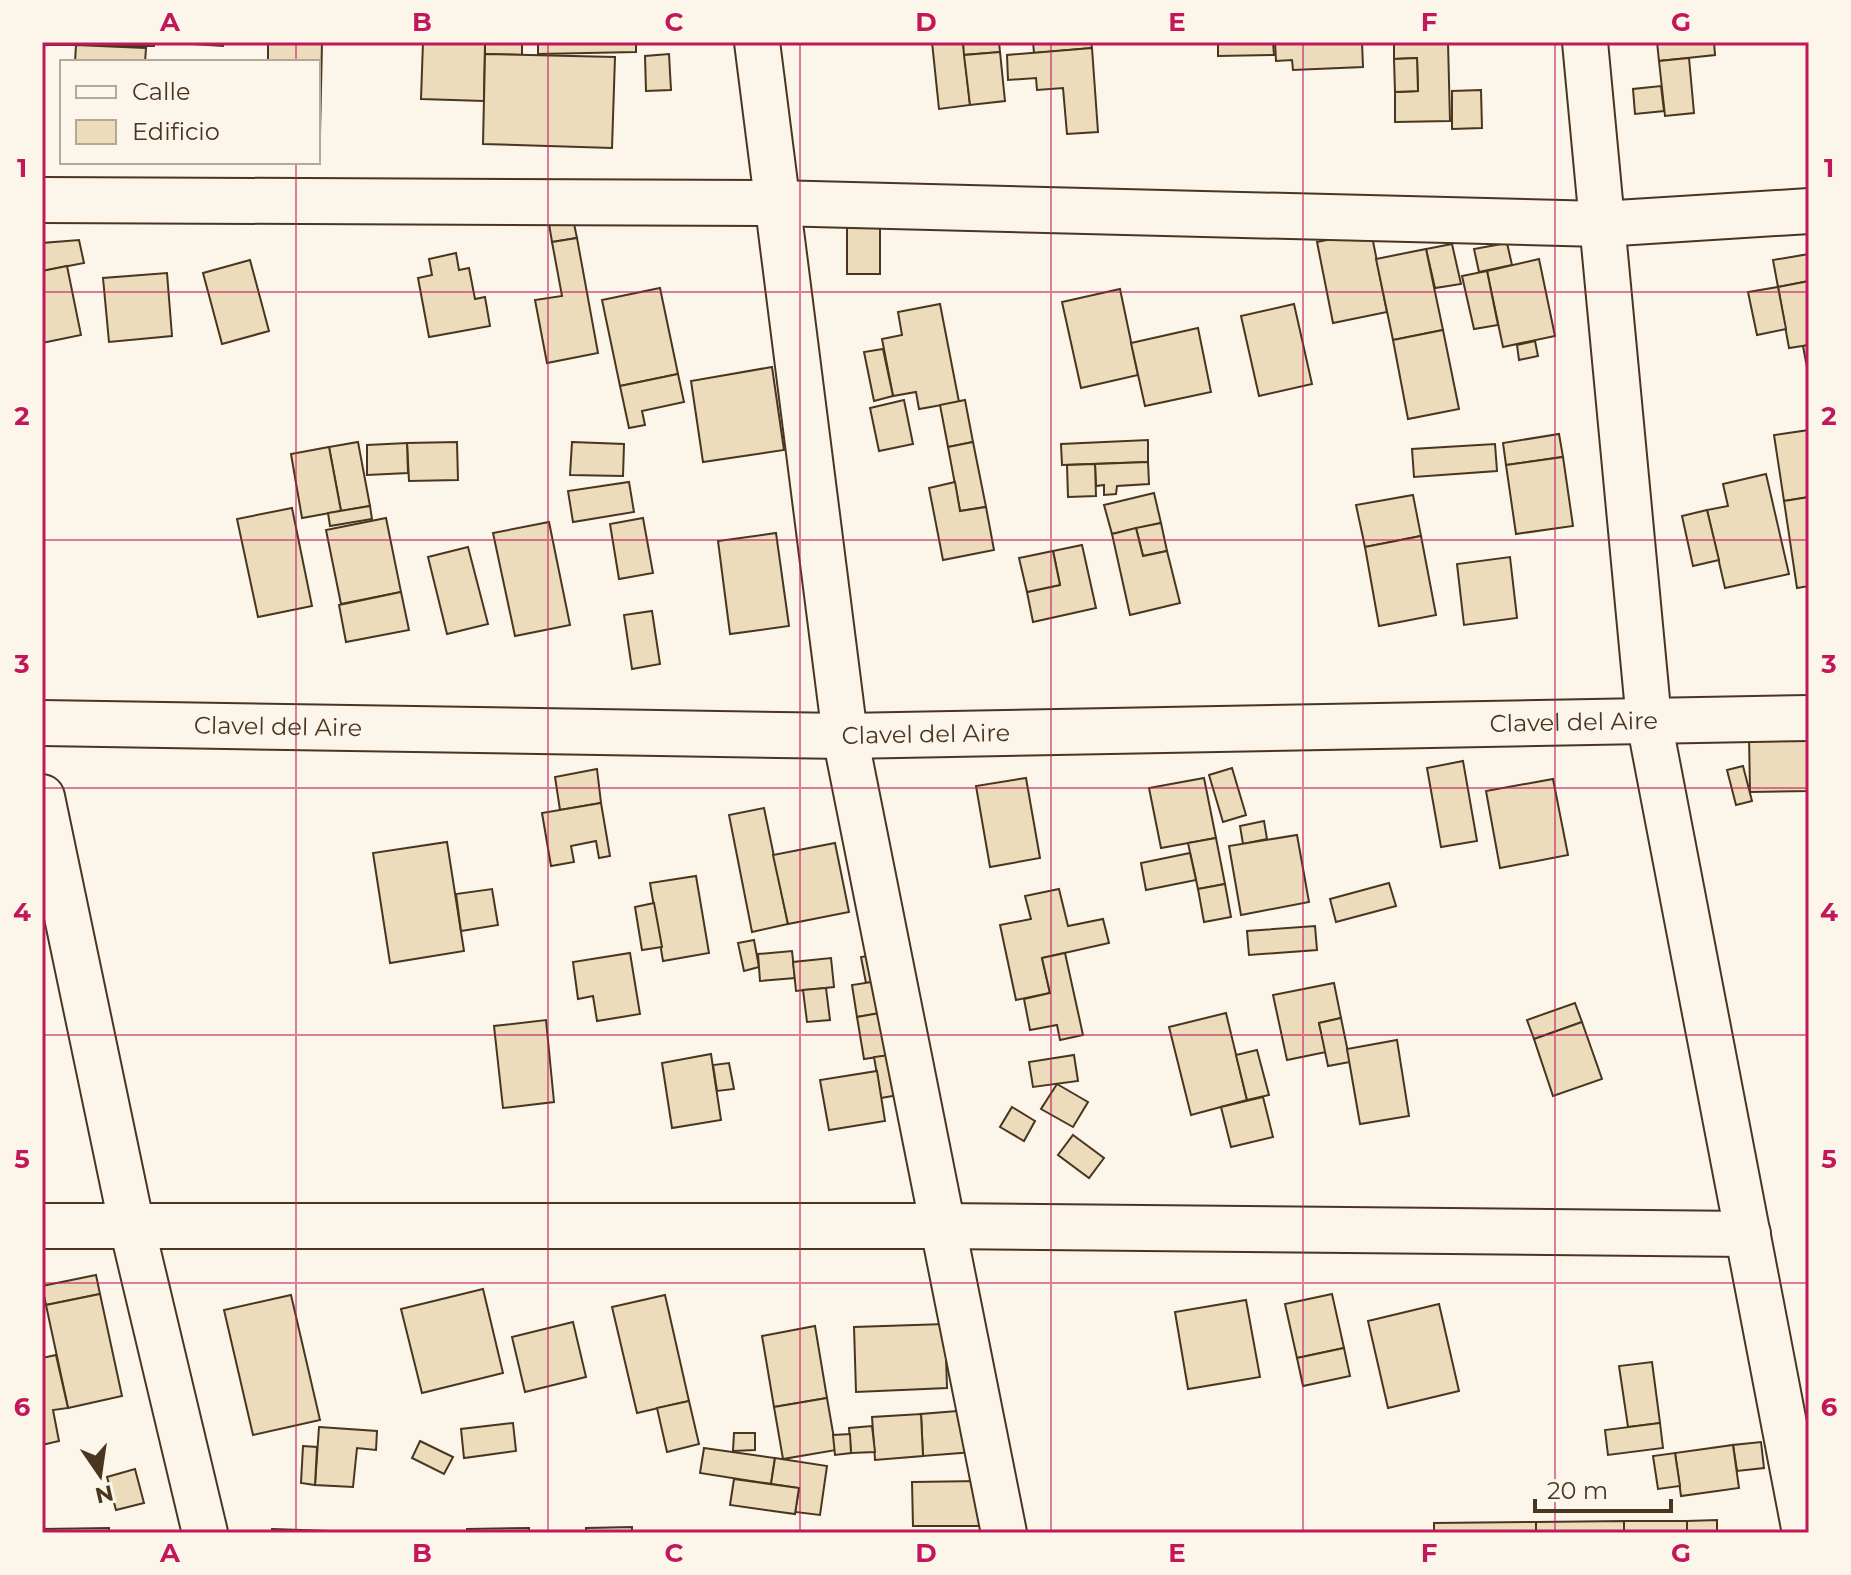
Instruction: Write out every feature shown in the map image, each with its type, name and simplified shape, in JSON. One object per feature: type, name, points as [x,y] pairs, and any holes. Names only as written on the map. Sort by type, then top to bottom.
[{"type":"street","points":[[757,42],[774,203],[845,736],[1004,1533]]},
{"type":"street","points":[[1585,42],[1649,721],[1748,1234],[1799,1445],[1805,1533]]},
{"type":"street","points":[[42,200],[774,203],[1601,224],[1809,211]]},
{"type":"street","name":"Clavel del Aire","points":[[42,723],[845,736],[1809,718]]},
{"type":"street","points":[[42,797],[132,1227],[205,1533]]},
{"type":"street","points":[[42,1226],[941,1226],[1748,1234]]},
{"type":"building","points":[[42,42],[88,42],[88,45],[42,45]]},
{"type":"building","points":[[88,42],[120,42],[120,46],[88,45]]},
{"type":"building","points":[[120,42],[154,42],[154,46],[120,46]]},
{"type":"building","points":[[161,42],[223,42],[223,46]]},
{"type":"building","points":[[268,42],[322,42],[320,135],[320,60],[268,60]]},
{"type":"building","points":[[423,42],[485,42],[484,101],[421,99]]},
{"type":"building","points":[[485,42],[522,42],[522,55],[485,54]]},
{"type":"building","points":[[538,42],[636,42],[636,52],[538,54]]},
{"type":"building","points":[[932,42],[963,42],[970,105],[939,109]]},
{"type":"building","points":[[963,42],[999,42],[1000,52],[964,55]]},
{"type":"building","points":[[1033,42],[1091,42],[1092,48],[1034,53]]},
{"type":"building","points":[[1218,42],[1273,42],[1274,55],[1218,56]]},
{"type":"building","points":[[1275,42],[1362,42],[1363,67],[1293,70],[1292,60],[1276,61]]},
{"type":"building","points":[[1394,42],[1448,42],[1450,121],[1395,122],[1395,92],[1418,91],[1417,58],[1394,59]]},
{"type":"building","points":[[1657,42],[1714,42],[1715,55],[1659,61]]},
{"type":"building","points":[[76,45],[146,48],[145,60],[75,60]]},
{"type":"building","points":[[1092,48],[1098,132],[1067,134],[1063,88],[1037,90],[1036,78],[1008,80],[1007,55]]},
{"type":"building","points":[[1000,52],[1005,101],[970,105],[964,55]]},
{"type":"building","points":[[485,54],[615,57],[612,148],[483,144]]},
{"type":"building","points":[[669,54],[671,90],[646,91],[645,56]]},
{"type":"building","points":[[1417,58],[1418,91],[1395,92],[1394,59]]},
{"type":"building","points":[[1689,58],[1694,113],[1665,116],[1659,61]]},
{"type":"building","points":[[1661,86],[1664,111],[1635,114],[1633,89]]},
{"type":"building","points":[[1481,90],[1482,128],[1452,129],[1452,91]]},
{"type":"building","points":[[573,219],[577,238],[552,242],[549,224]]},
{"type":"building","points":[[847,221],[880,221],[880,274],[847,274]]},
{"type":"building","points":[[1371,231],[1387,312],[1333,323],[1317,242]]},
{"type":"building","points":[[577,238],[598,353],[547,363],[535,300],[562,296],[552,242]]},
{"type":"building","points":[[79,240],[84,263],[42,271],[42,243]]},
{"type":"building","points":[[1507,243],[1512,265],[1479,272],[1474,249]]},
{"type":"building","points":[[1452,244],[1461,284],[1435,288],[1426,249]]},
{"type":"building","points":[[1426,249],[1443,330],[1393,340],[1376,259]]},
{"type":"building","points":[[456,253],[459,270],[469,268],[475,299],[485,297],[490,326],[429,337],[418,278],[432,275],[429,259]]},
{"type":"building","points":[[1809,254],[1809,281],[1778,287],[1773,260]]},
{"type":"building","points":[[1539,259],[1555,336],[1503,347],[1487,271]]},
{"type":"building","points":[[250,260],[269,331],[222,344],[203,273]]},
{"type":"building","points":[[67,266],[81,335],[42,343],[42,271]]},
{"type":"building","points":[[1487,271],[1498,325],[1474,329],[1462,276]]},
{"type":"building","points":[[167,273],[172,336],[109,342],[103,278]]},
{"type":"building","points":[[1809,281],[1809,345],[1789,348],[1778,287]]},
{"type":"building","points":[[1778,287],[1786,329],[1757,335],[1748,292]]},
{"type":"building","points":[[660,288],[678,374],[620,386],[602,300]]},
{"type":"building","points":[[1120,289],[1138,375],[1081,388],[1062,302]]},
{"type":"building","points":[[940,304],[959,402],[919,409],[916,392],[893,396],[882,339],[902,335],[898,312]]},
{"type":"building","points":[[1294,304],[1312,384],[1259,396],[1241,316]]},
{"type":"building","points":[[1198,328],[1211,392],[1145,406],[1131,343]]},
{"type":"building","points":[[1443,330],[1459,409],[1408,419],[1393,340]]},
{"type":"building","points":[[1535,341],[1538,356],[1519,360],[1517,345]]},
{"type":"building","points":[[1809,345],[1809,378],[1803,346]]},
{"type":"building","points":[[883,349],[893,396],[874,401],[864,352]]},
{"type":"building","points":[[772,367],[784,450],[703,462],[691,381]]},
{"type":"building","points":[[678,374],[684,402],[642,411],[645,425],[629,428],[620,386]]},
{"type":"building","points":[[904,400],[913,444],[879,451],[870,408]]},
{"type":"building","points":[[965,400],[973,442],[948,447],[940,405]]},
{"type":"building","points":[[1809,430],[1809,497],[1784,501],[1774,435]]},
{"type":"building","points":[[1559,434],[1563,457],[1506,465],[1503,443]]},
{"type":"building","points":[[1148,440],[1148,462],[1062,465],[1061,444]]},
{"type":"building","points":[[358,442],[370,506],[341,511],[329,447]]},
{"type":"building","points":[[457,442],[458,480],[409,481],[407,443]]},
{"type":"building","points":[[572,442],[624,444],[623,476],[570,475]]},
{"type":"building","points":[[973,442],[986,507],[960,511],[948,447]]},
{"type":"building","points":[[407,443],[408,473],[367,475],[367,445]]},
{"type":"building","points":[[1495,444],[1497,471],[1414,477],[1412,449]]},
{"type":"building","points":[[329,447],[341,511],[302,518],[291,454]]},
{"type":"building","points":[[1563,457],[1573,526],[1516,534],[1506,465]]},
{"type":"building","points":[[1148,462],[1149,484],[1117,486],[1116,494],[1104,495],[1104,485],[1096,486],[1095,464]]},
{"type":"building","points":[[1095,464],[1096,496],[1068,497],[1067,465]]},
{"type":"building","points":[[1766,474],[1789,574],[1725,588],[1707,510],[1728,506],[1723,484]]},
{"type":"building","points":[[629,482],[634,512],[573,522],[568,491]]},
{"type":"building","points":[[955,482],[960,511],[986,507],[994,550],[943,560],[929,488]]},
{"type":"building","points":[[1154,493],[1161,523],[1112,534],[1104,505]]},
{"type":"building","points":[[1413,495],[1421,536],[1365,547],[1356,505]]},
{"type":"building","points":[[1809,497],[1809,586],[1797,588],[1784,501]]},
{"type":"building","points":[[370,506],[372,519],[330,526],[328,513]]},
{"type":"building","points":[[292,508],[312,606],[258,617],[237,519]]},
{"type":"building","points":[[1707,510],[1719,560],[1693,566],[1682,516]]},
{"type":"building","points":[[386,518],[401,592],[341,604],[326,530]]},
{"type":"building","points":[[643,518],[653,573],[619,579],[610,524]]},
{"type":"building","points":[[549,522],[570,625],[515,636],[493,533]]},
{"type":"building","points":[[1161,523],[1167,551],[1143,556],[1136,528]]},
{"type":"building","points":[[1136,528],[1143,556],[1167,551],[1180,603],[1130,615],[1112,534]]},
{"type":"building","points":[[776,533],[789,626],[730,634],[718,541]]},
{"type":"building","points":[[1421,536],[1436,615],[1379,626],[1365,547]]},
{"type":"building","points":[[1082,545],[1096,608],[1033,622],[1027,592],[1060,585],[1053,551]]},
{"type":"building","points":[[468,547],[488,624],[447,634],[428,557]]},
{"type":"building","points":[[1053,551],[1060,585],[1027,592],[1019,558]]},
{"type":"building","points":[[1510,557],[1517,618],[1464,625],[1457,564]]},
{"type":"building","points":[[401,592],[409,630],[346,642],[339,605]]},
{"type":"building","points":[[652,611],[660,664],[632,669],[624,615]]},
{"type":"building","points":[[1809,733],[1809,791],[1750,792],[1749,735]]},
{"type":"building","points":[[1463,761],[1477,841],[1441,847],[1427,768]]},
{"type":"building","points":[[1743,766],[1752,801],[1736,805],[1727,770]]},
{"type":"building","points":[[1232,768],[1246,815],[1223,822],[1209,775]]},
{"type":"building","points":[[597,769],[601,803],[560,810],[555,777]]},
{"type":"building","points":[[1026,778],[1040,858],[990,867],[976,786]]},
{"type":"building","points":[[1204,778],[1216,838],[1161,848],[1149,788]]},
{"type":"building","points":[[1553,779],[1568,855],[1500,868],[1486,791]]},
{"type":"building","points":[[601,803],[610,856],[599,858],[596,841],[571,846],[574,862],[551,866],[542,813]]},
{"type":"building","points":[[764,808],[788,924],[752,932],[729,815]]},
{"type":"building","points":[[1264,821],[1267,839],[1243,844],[1240,826]]},
{"type":"building","points":[[1297,835],[1309,902],[1241,915],[1229,846]]},
{"type":"building","points":[[1216,838],[1225,884],[1198,889],[1188,843]]},
{"type":"building","points":[[447,842],[464,951],[390,963],[373,853]]},
{"type":"building","points":[[835,843],[849,912],[788,924],[773,855]]},
{"type":"building","points":[[1190,853],[1196,880],[1146,890],[1141,863]]},
{"type":"building","points":[[696,876],[709,953],[663,961],[650,883]]},
{"type":"building","points":[[1389,883],[1396,906],[1336,922],[1330,899]]},
{"type":"building","points":[[1225,884],[1231,917],[1204,922],[1198,889]]},
{"type":"building","points":[[492,889],[498,925],[461,931],[456,894]]},
{"type":"building","points":[[1059,889],[1068,926],[1103,919],[1109,943],[1042,958],[1050,993],[1016,1000],[1000,925],[1031,919],[1025,896]]},
{"type":"building","points":[[654,903],[662,947],[642,950],[635,907]]},
{"type":"building","points":[[1315,926],[1317,950],[1249,955],[1247,931]]},
{"type":"building","points":[[754,940],[759,967],[744,971],[738,943]]},
{"type":"building","points":[[792,951],[795,978],[760,981],[758,954]]},
{"type":"building","points":[[630,953],[640,1014],[597,1021],[593,996],[578,999],[573,962]]},
{"type":"building","points":[[1065,953],[1083,1035],[1060,1040],[1057,1025],[1030,1030],[1024,999],[1050,993],[1042,958]]},
{"type":"building","points":[[882,954],[885,980],[866,983],[861,957]]},
{"type":"building","points":[[831,958],[834,987],[796,991],[793,962]]},
{"type":"building","points":[[885,980],[891,1011],[857,1017],[852,985]]},
{"type":"building","points":[[1334,983],[1341,1018],[1319,1023],[1326,1052],[1287,1060],[1273,995]]},
{"type":"building","points":[[826,988],[830,1020],[807,1022],[803,990]]},
{"type":"building","points":[[1575,1003],[1582,1022],[1534,1039],[1527,1020]]},
{"type":"building","points":[[891,1011],[898,1054],[864,1059],[857,1017]]},
{"type":"building","points":[[1226,1013],[1247,1100],[1191,1115],[1169,1027]]},
{"type":"building","points":[[1341,1018],[1350,1062],[1328,1066],[1319,1023]]},
{"type":"building","points":[[546,1020],[554,1102],[503,1108],[494,1026]]},
{"type":"building","points":[[1582,1022],[1602,1079],[1553,1096],[1534,1039]]},
{"type":"building","points":[[1397,1040],[1409,1116],[1360,1124],[1347,1049]]},
{"type":"building","points":[[1257,1050],[1269,1095],[1247,1100],[1236,1055]]},
{"type":"building","points":[[711,1054],[721,1120],[672,1128],[662,1063]]},
{"type":"building","points":[[898,1054],[904,1094],[881,1098],[874,1057]]},
{"type":"building","points":[[1074,1055],[1078,1081],[1033,1087],[1029,1062]]},
{"type":"building","points":[[729,1063],[734,1089],[717,1091],[713,1065]]},
{"type":"building","points":[[877,1071],[885,1121],[829,1130],[820,1080]]},
{"type":"building","points":[[1057,1084],[1088,1102],[1073,1127],[1041,1109]]},
{"type":"building","points":[[1263,1097],[1273,1137],[1231,1147],[1221,1107]]},
{"type":"building","points":[[1012,1107],[1035,1121],[1024,1141],[1000,1127]]},
{"type":"building","points":[[1073,1135],[1104,1158],[1089,1178],[1058,1155]]},
{"type":"building","points":[[96,1275],[100,1294],[46,1305],[42,1286]]},
{"type":"building","points":[[483,1289],[503,1373],[422,1393],[401,1309]]},
{"type":"building","points":[[100,1294],[122,1396],[68,1408],[46,1305]]},
{"type":"building","points":[[1332,1294],[1344,1348],[1297,1358],[1285,1304]]},
{"type":"building","points":[[291,1295],[320,1420],[253,1435],[224,1310]]},
{"type":"building","points":[[665,1295],[689,1401],[637,1413],[612,1307]]},
{"type":"building","points":[[1246,1300],[1260,1377],[1188,1389],[1175,1312]]},
{"type":"building","points":[[1439,1304],[1459,1391],[1388,1408],[1368,1321]]},
{"type":"building","points":[[573,1322],[586,1377],[525,1392],[512,1337]]},
{"type":"building","points":[[945,1324],[947,1388],[856,1392],[854,1327]]},
{"type":"building","points":[[815,1326],[827,1398],[774,1407],[762,1336]]},
{"type":"building","points":[[1344,1348],[1350,1376],[1303,1386],[1297,1358]]},
{"type":"building","points":[[56,1355],[68,1408],[53,1410],[59,1441],[42,1445],[42,1358]]},
{"type":"building","points":[[1652,1362],[1660,1423],[1628,1427],[1619,1366]]},
{"type":"building","points":[[827,1398],[836,1450],[783,1459],[774,1407]]},
{"type":"building","points":[[689,1401],[699,1444],[667,1452],[657,1408]]},
{"type":"building","points":[[969,1410],[973,1452],[923,1456],[921,1414]]},
{"type":"building","points":[[921,1414],[923,1456],[875,1460],[872,1417]]},
{"type":"building","points":[[513,1423],[516,1451],[464,1458],[461,1429]]},
{"type":"building","points":[[1660,1423],[1663,1448],[1608,1455],[1605,1430]]},
{"type":"building","points":[[872,1426],[875,1452],[851,1453],[849,1428]]},
{"type":"building","points":[[319,1427],[377,1431],[376,1450],[357,1448],[353,1487],[315,1485]]},
{"type":"building","points":[[734,1433],[755,1433],[755,1450],[733,1451]]},
{"type":"building","points":[[850,1434],[851,1453],[835,1455],[833,1435]]},
{"type":"building","points":[[420,1441],[453,1457],[444,1474],[412,1458]]},
{"type":"building","points":[[1761,1442],[1764,1468],[1737,1471],[1733,1445]]},
{"type":"building","points":[[1733,1445],[1739,1488],[1681,1496],[1675,1453]]},
{"type":"building","points":[[303,1446],[317,1447],[315,1485],[301,1483]]},
{"type":"building","points":[[704,1448],[775,1458],[771,1484],[700,1473]]},
{"type":"building","points":[[1675,1453],[1680,1486],[1658,1489],[1653,1456]]},
{"type":"building","points":[[775,1458],[827,1466],[820,1515],[795,1512],[799,1488],[771,1484]]},
{"type":"building","points":[[135,1469],[144,1503],[116,1510],[107,1477]]},
{"type":"building","points":[[734,1479],[799,1488],[795,1514],[730,1505]]},
{"type":"building","points":[[981,1481],[980,1526],[913,1526],[912,1482]]},
{"type":"building","points":[[1717,1520],[1717,1533],[1687,1533],[1687,1521]]},
{"type":"building","points":[[1624,1521],[1624,1533],[1536,1533],[1536,1522]]},
{"type":"building","points":[[1624,1521],[1687,1521],[1687,1533],[1624,1533]]},
{"type":"building","points":[[1536,1522],[1536,1533],[1434,1533],[1434,1523]]},
{"type":"building","points":[[632,1527],[632,1533],[586,1533],[586,1528]]},
{"type":"building","points":[[109,1528],[109,1533],[42,1533],[42,1529]]},
{"type":"building","points":[[529,1528],[529,1533],[467,1533],[467,1529]]},
{"type":"building","points":[[272,1529],[360,1532],[360,1533],[272,1533]]}]
